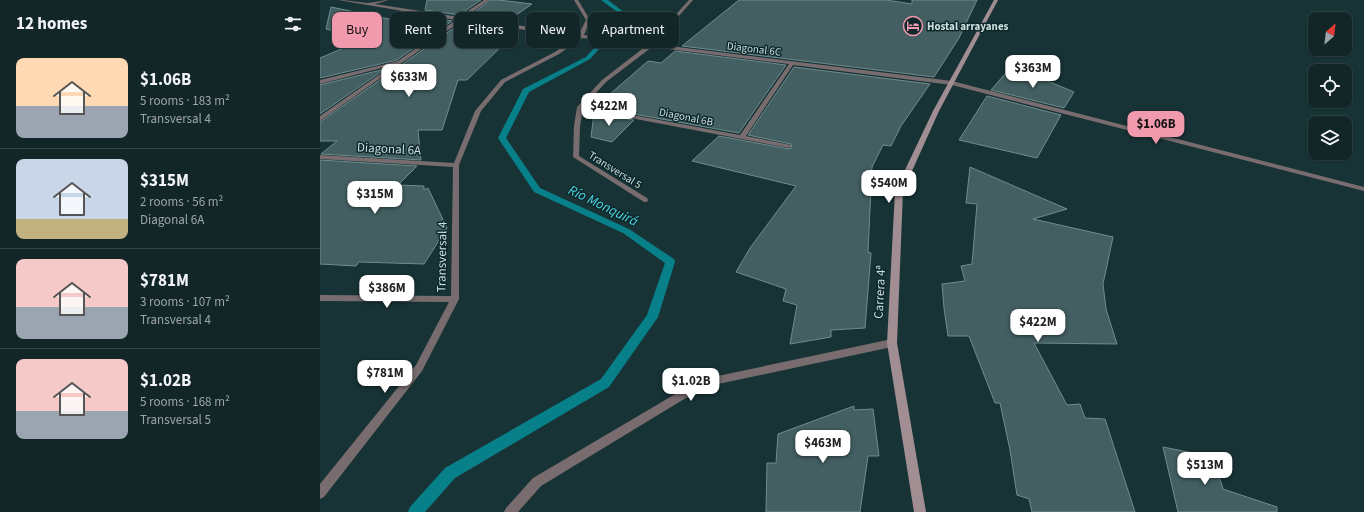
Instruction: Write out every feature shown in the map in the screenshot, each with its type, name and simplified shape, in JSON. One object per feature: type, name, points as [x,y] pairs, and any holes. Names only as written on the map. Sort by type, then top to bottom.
[{"type":"street","name":"Diagonal 6C","points":[[340,0],[454,18]]},
{"type":"street","points":[[366,5],[387,0]]},
{"type":"street","points":[[470,12],[488,0]]},
{"type":"street","points":[[576,0],[588,20],[582,36]]},
{"type":"street","points":[[679,13],[691,0]]},
{"type":"street","points":[[952,83],[996,0]]},
{"type":"street","points":[[321,118],[454,23]]},
{"type":"street","name":"Diagonal 6C","points":[[518,27],[588,37]]},
{"type":"street","name":"Transversal 4","points":[[320,493],[419,368],[455,299],[456,165],[478,111],[503,81],[557,53],[582,36]]},
{"type":"street","points":[[580,107],[604,81],[647,48]]},
{"type":"street","name":"Diagonal 6C","points":[[666,48],[952,83],[1364,189]]},
{"type":"street","points":[[320,82],[402,61]]},
{"type":"street","points":[[741,138],[792,64]]},
{"type":"street","name":"Carrera 4ª","points":[[920,512],[892,343],[899,191],[936,111],[952,83]]},
{"type":"street","name":"Diagonal 6B","points":[[580,107],[789,146]]},
{"type":"street","name":"Transversal 5","points":[[580,107],[577,126],[576,157],[644,200]]},
{"type":"street","name":"Diagonal 6A","points":[[320,157],[456,165]]},
{"type":"street","points":[[320,298],[455,299]]},
{"type":"street","points":[[510,512],[537,482],[702,383],[892,343]]},
{"type":"building","points":[[427,0],[481,0],[463,12],[454,12],[454,14],[425,10]]},
{"type":"building","points":[[490,0],[532,4],[518,14],[518,12],[474,12]]},
{"type":"building","points":[[739,0],[886,0],[912,4],[912,0],[977,0],[959,38],[934,77],[682,46]]},
{"type":"building","points":[[331,7],[355,12],[332,12],[332,31],[326,29]]},
{"type":"building","points":[[382,18],[390,19],[390,48],[414,48],[397,60],[320,78],[320,58],[344,48],[382,48]]},
{"type":"building","points":[[446,20],[452,21],[446,25]]},
{"type":"building","points":[[454,28],[454,48],[500,48],[467,80],[458,80],[442,130],[418,130],[421,160],[321,154],[337,141],[320,141],[320,122],[425,48],[446,48],[446,34]]},
{"type":"building","points":[[675,51],[786,65],[739,133],[595,107],[648,61],[661,63]]},
{"type":"building","points":[[794,67],[930,84],[901,126],[891,146],[883,145],[872,167],[868,252],[871,253],[865,328],[831,330],[831,337],[790,344],[797,305],[783,301],[786,289],[736,272],[750,248],[796,186],[692,161],[719,136],[789,149],[792,148],[791,144],[748,135]]},
{"type":"building","points":[[1010,68],[1043,79],[1074,92],[1064,108],[991,90]]},
{"type":"building","points":[[385,69],[320,114],[320,85]]},
{"type":"building","points":[[987,96],[1061,115],[1037,158],[959,140]]},
{"type":"building","points":[[594,113],[634,120],[612,142],[591,137]]},
{"type":"building","points":[[320,160],[417,166],[398,185],[424,186],[424,190],[428,188],[447,228],[424,264],[359,262],[356,266],[320,264]]},
{"type":"building","points":[[970,167],[1067,209],[1033,219],[1113,237],[1103,284],[1106,309],[1117,344],[1034,343],[1067,405],[1080,404],[1085,418],[1105,419],[1135,512],[1032,512],[1029,499],[1017,495],[1010,450],[1000,403],[995,403],[969,336],[948,336],[942,284],[965,281],[961,266],[972,264],[977,204],[966,203]]},
{"type":"building","points":[[854,406],[854,410],[873,409],[879,456],[868,456],[860,512],[766,512],[767,463],[776,463],[778,434]]},
{"type":"building","points":[[1163,447],[1213,457],[1223,489],[1277,507],[1277,512],[1178,512]]},
{"type":"waterway","name":"Río Monquirá","points":[[415,512],[450,473],[605,383],[652,317],[670,262],[626,231],[537,190],[502,138],[526,91],[588,58],[626,16],[604,0]]},
{"type":"place","name":"Hostal arrayanes","points":[[913,26]]}]
